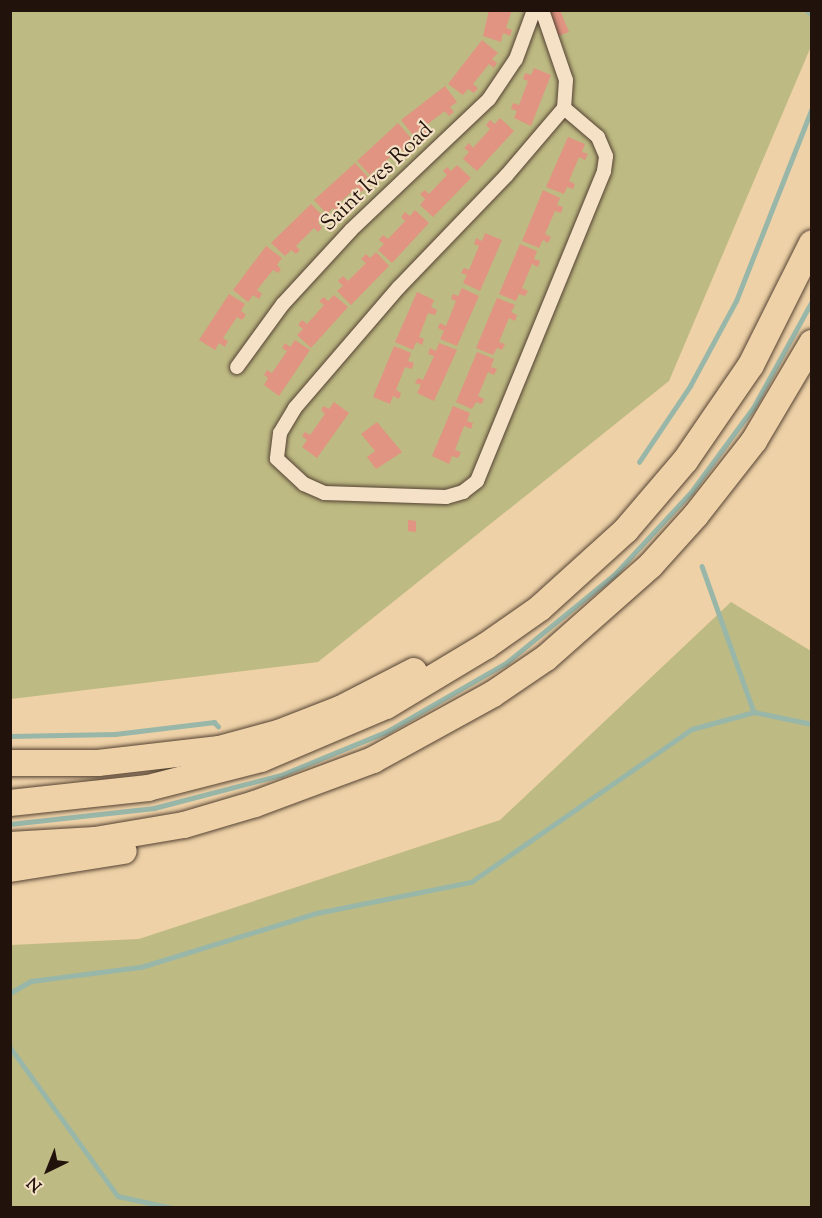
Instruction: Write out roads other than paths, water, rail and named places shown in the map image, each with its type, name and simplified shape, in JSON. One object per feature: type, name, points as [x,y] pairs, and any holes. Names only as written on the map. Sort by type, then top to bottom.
[{"type":"highway","points":[[10,803],[148,788],[261,759],[328,733],[436,679],[486,646],[540,608],[626,530],[722,412],[774,326],[812,243]]},
{"type":"highway","points":[[10,869],[121,852],[198,834],[286,807],[493,694],[546,658],[651,565],[726,479],[779,402],[812,343]]},
{"type":"highway","points":[[10,763],[98,763],[154,758],[219,749],[288,729],[382,688],[457,647],[626,530]]},
{"type":"highway","points":[[10,845],[95,840],[184,825],[255,804],[373,760]]},
{"type":"street","name":"Saint Ives Road","points":[[237,367],[283,304],[351,230],[489,99],[516,59],[534,10]]},
{"type":"street","points":[[542,10],[566,80],[564,108],[506,176],[399,287],[295,408],[280,433],[277,459],[304,484],[324,493],[446,497],[464,492],[477,481],[604,171],[606,156],[598,137],[564,108]]},
{"type":"waterway","points":[[807,10],[812,15]]},
{"type":"waterway","points":[[639,462],[690,386],[736,301],[812,108]]},
{"type":"waterway","points":[[10,824],[154,808],[281,775],[386,732],[506,663],[614,575],[691,492],[753,408],[812,301]]},
{"type":"waterway","points":[[702,566],[754,712]]},
{"type":"waterway","points":[[10,993],[31,981],[141,967],[317,913],[471,882],[692,729],[754,712],[812,724]]},
{"type":"waterway","points":[[10,736],[115,734],[214,722],[218,726]]},
{"type":"waterway","points":[[10,1047],[118,1196],[172,1208]]}]
